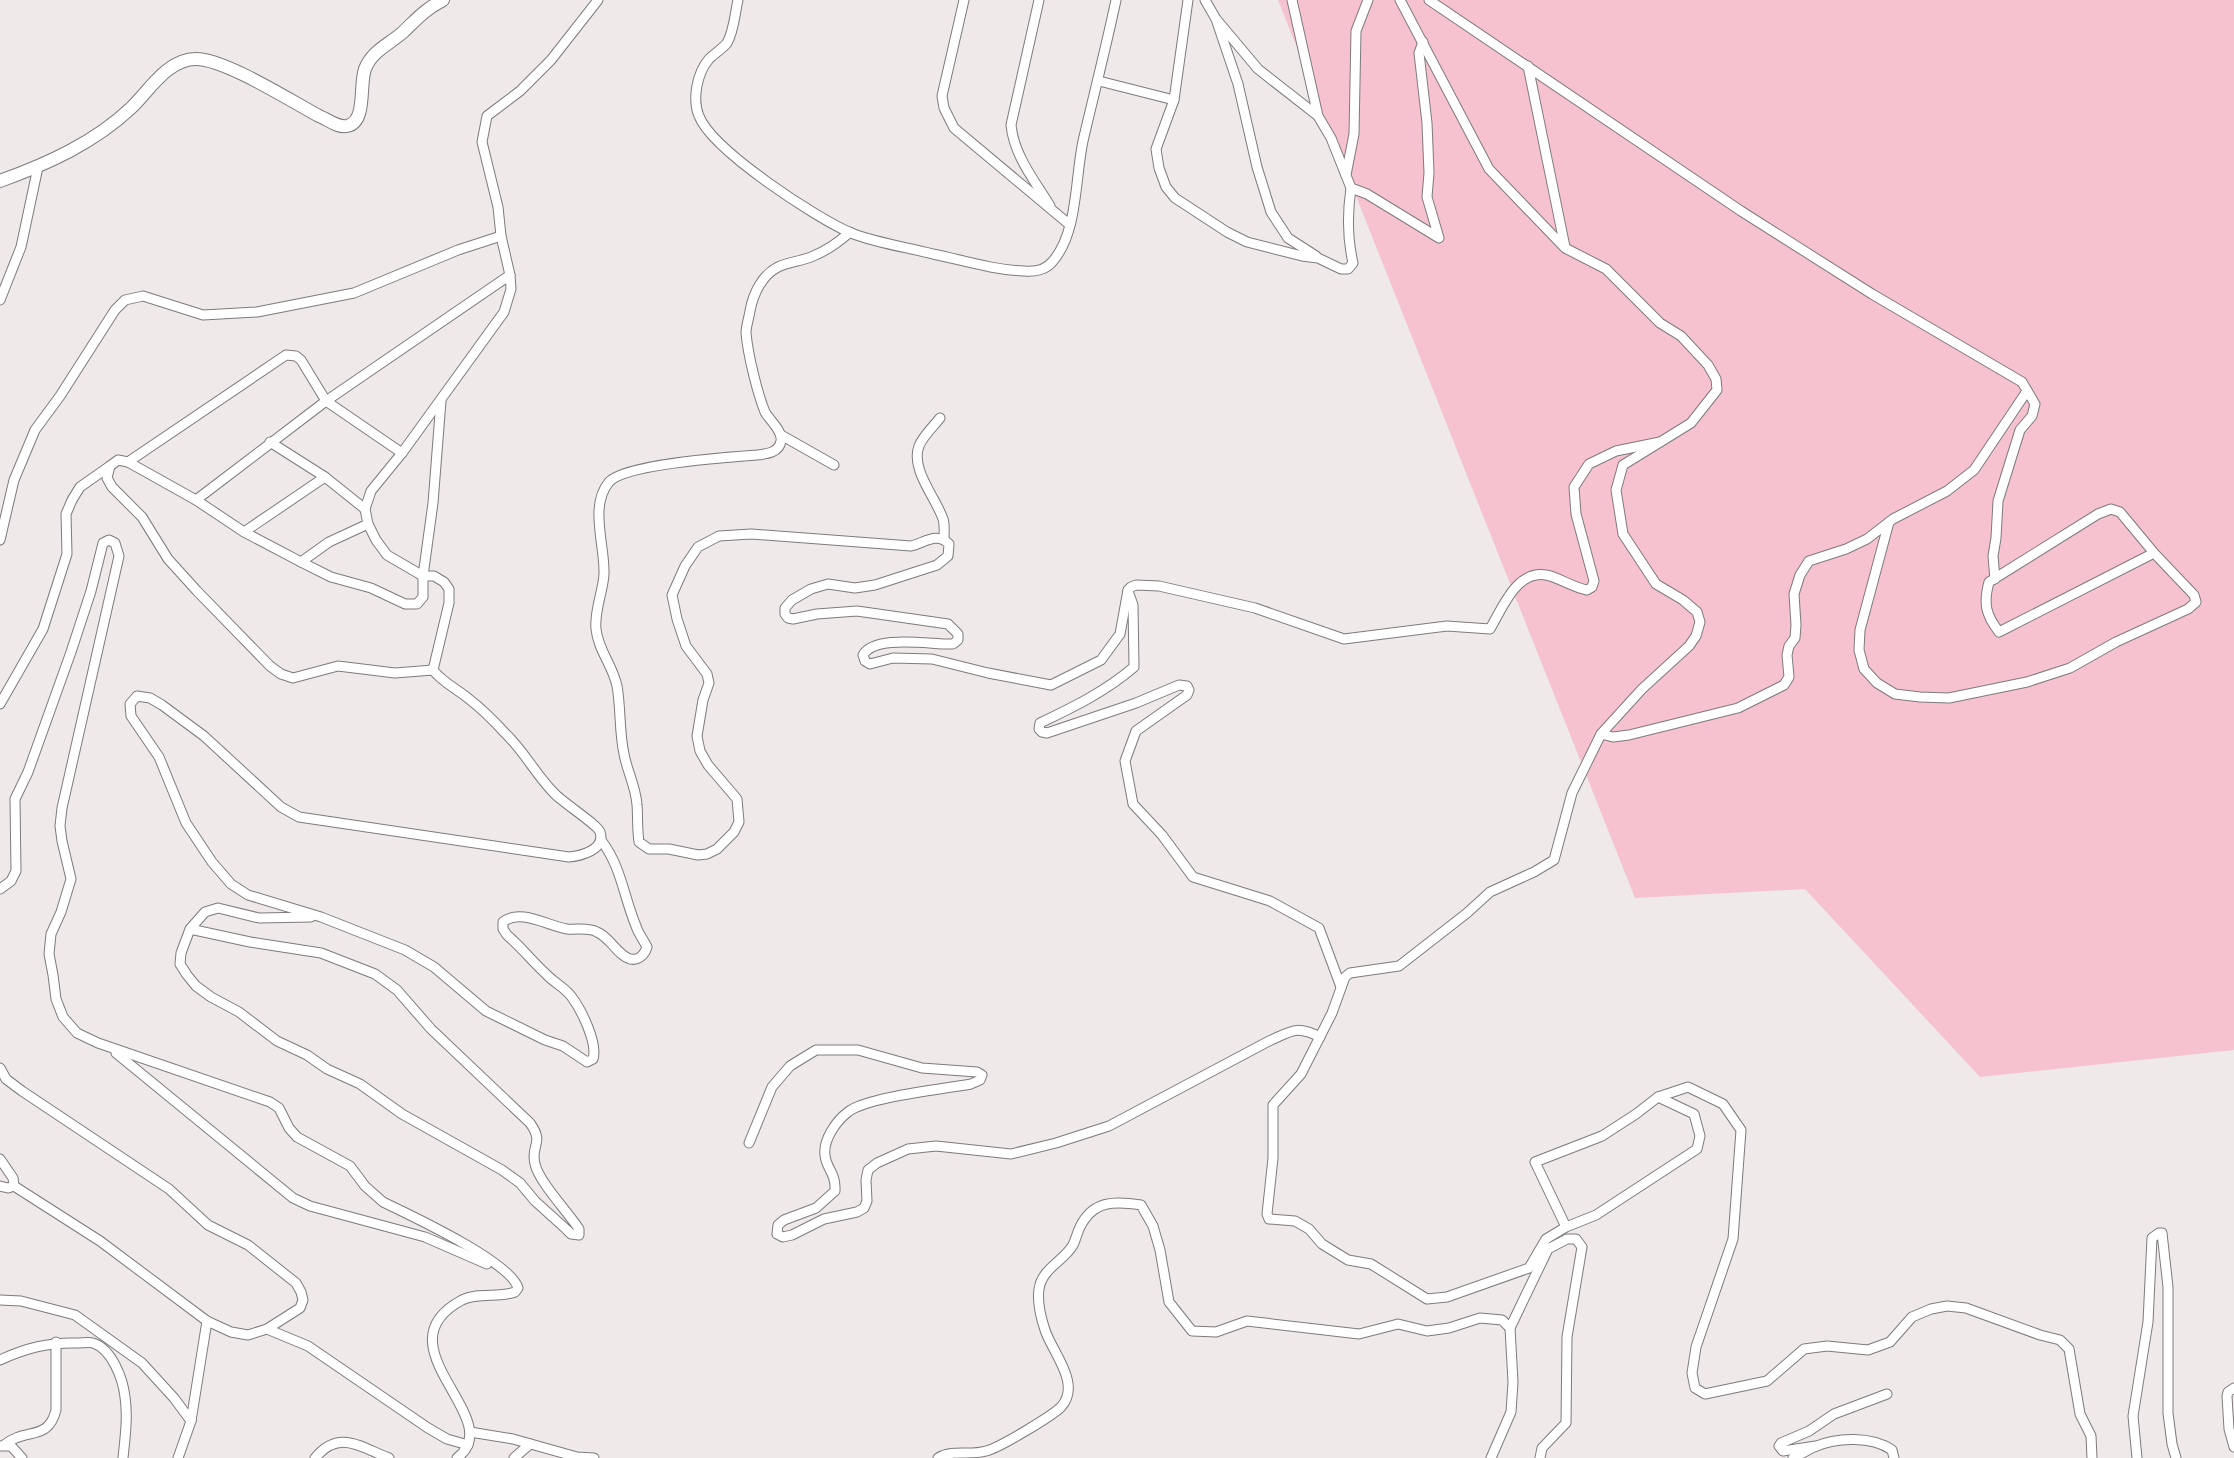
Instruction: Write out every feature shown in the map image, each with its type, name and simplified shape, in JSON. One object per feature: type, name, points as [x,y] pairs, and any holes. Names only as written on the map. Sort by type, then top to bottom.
[{"type":"main road","points":[[0,181],[64,155],[131,109],[163,73],[180,63],[195,59],[212,63],[256,81],[338,125],[347,126],[356,122],[359,117],[361,82],[370,57],[402,34],[426,9],[443,0]]},
{"type":"street","points":[[433,670],[449,603],[449,589],[444,582],[434,576],[423,576],[387,555],[376,540],[368,524],[365,508],[371,491],[402,453],[504,312],[511,289],[510,275],[501,236],[498,207],[482,142],[487,116],[520,91],[551,60],[598,0]]},
{"type":"street","points":[[738,0],[733,26],[727,43],[708,60],[701,72],[696,96],[699,116],[720,146],[777,189],[822,218],[850,232],[873,240],[986,266],[1024,271],[1042,269],[1052,263],[1062,246],[1070,225],[1083,143],[1116,0]]},
{"type":"street","points":[[964,0],[942,96],[948,121],[1070,225]]},
{"type":"street","points":[[1039,0],[1011,125],[1012,139],[1018,154],[1053,211]]},
{"type":"street","points":[[1188,0],[1174,100],[1156,149],[1159,168],[1166,187],[1175,198],[1227,232],[1247,242],[1302,256],[1318,258]]},
{"type":"street","points":[[1205,0],[1216,19],[1258,69],[1318,116]]},
{"type":"street","points":[[1216,19],[1238,84],[1257,167],[1271,212],[1288,238],[1318,258],[1341,269],[1348,269],[1353,263],[1348,244],[1347,217],[1351,188],[1331,138],[1318,116],[1292,0]]},
{"type":"street","points":[[1346,176],[1354,134],[1356,31],[1368,0]]},
{"type":"street","points":[[1400,0],[1489,170],[1565,248],[1606,269],[1660,323],[1681,336],[1708,365],[1716,379],[1717,390],[1691,423],[1623,465],[1616,490],[1623,534],[1656,584],[1683,600],[1697,612],[1700,622],[1696,636],[1689,646],[1642,689],[1601,734],[1572,793],[1554,860],[1534,872],[1490,892],[1467,914],[1399,966],[1350,973],[1345,977],[1332,1013],[1301,1074],[1273,1105],[1273,1158],[1267,1214],[1270,1219],[1295,1220],[1309,1228],[1322,1244],[1348,1260],[1371,1264],[1427,1299],[1447,1298],[1533,1270],[1548,1249],[1567,1239],[1576,1239],[1582,1247],[1567,1337],[1566,1423],[1542,1448],[1540,1458]]},
{"type":"street","points":[[1429,0],[1741,211],[1872,294],[2014,376],[2025,385],[2035,404],[2032,416],[2020,430],[1998,501],[1993,556],[1995,579]]},
{"type":"street","points":[[1351,188],[1367,194],[1439,238],[1427,197],[1429,173],[1427,123],[1419,53],[1422,42]]},
{"type":"street","points":[[1528,66],[1565,248]]},
{"type":"street","points":[[1098,81],[1174,100]]},
{"type":"street","points":[[0,300],[21,247],[38,167]]},
{"type":"street","points":[[834,465],[781,435],[770,421],[764,408],[746,332],[752,299],[764,278],[777,268],[835,246],[850,232]]},
{"type":"street","points":[[0,540],[14,480],[35,430],[60,396],[115,310],[125,300],[143,296],[203,315],[257,312],[354,293],[458,250],[501,236]]},
{"type":"street","points":[[196,500],[326,401],[510,275]]},
{"type":"street","points":[[128,462],[286,356],[296,356],[301,360],[326,401],[402,453]]},
{"type":"street","points":[[1601,734],[1613,737],[1629,735],[1738,708],[1784,685],[1789,677],[1787,655],[1789,646],[1795,638],[1794,594],[1800,575],[1809,562],[1867,539],[1889,522],[1947,491],[1974,470],[2027,390]]},
{"type":"street","points":[[0,704],[43,629],[67,554],[66,514],[72,500],[80,487],[118,460],[128,462],[196,500],[244,532],[331,577],[371,588],[405,604],[417,604],[423,597],[423,576],[433,503],[442,399]]},
{"type":"street","points":[[940,418],[918,448],[918,458],[926,490],[943,519],[944,538],[949,544],[948,556],[937,565],[875,585],[856,588],[828,584],[811,589],[792,600],[785,608],[785,614],[788,618],[793,619],[817,614],[857,611],[948,624],[958,634],[958,640],[953,644],[907,642],[873,647],[866,650],[863,655],[865,662],[870,664],[893,658],[932,659],[988,673],[1051,685],[1101,660],[1120,634],[1128,590],[1136,585],[1159,586],[1254,608],[1344,639],[1447,626],[1490,629],[1502,606],[1518,584],[1532,577],[1546,574],[1574,587],[1587,590],[1592,587],[1594,581],[1576,514],[1574,488],[1589,464],[1616,451],[1660,442]]},
{"type":"street","points":[[781,435],[781,442],[778,448],[771,453],[646,468],[627,473],[610,481],[598,507],[604,546],[604,576],[596,618],[596,630],[617,685],[621,741],[635,792],[639,842],[643,846],[689,854],[707,854],[723,844],[734,832],[739,822],[737,799],[708,765],[700,751],[697,736],[703,700],[709,683],[706,674],[686,646],[677,619],[672,595],[684,566],[698,547],[719,536],[751,534],[911,546],[925,543],[935,537],[944,538]]},
{"type":"street","points":[[270,442],[325,478],[365,508]]},
{"type":"street","points":[[110,466],[106,478],[112,487],[142,517],[168,559],[209,604],[276,670],[293,678],[338,666],[395,673],[433,670],[470,700],[507,734],[553,792],[575,812],[592,822],[601,833],[600,840],[594,849],[583,855],[569,857],[299,817],[281,807],[204,736],[162,705],[150,698],[137,696],[130,704],[131,716],[159,757],[186,823],[212,862],[231,884],[248,895],[321,918],[405,950],[434,967],[486,1011],[545,1040],[563,1046],[587,1062],[593,1059],[595,1054],[594,1043],[576,1004],[564,989],[546,975],[507,935],[503,929],[503,922],[514,917],[544,922],[567,929],[596,931],[606,937],[621,953],[630,959],[639,958],[645,953],[646,947],[636,928],[621,875],[609,851],[600,840]]},
{"type":"street","points":[[244,532],[325,478]]},
{"type":"street","points":[[1889,522],[1860,630],[1858,650],[1864,669],[1877,683],[1895,694],[1920,697],[1959,696],[2027,682],[2070,668],[2116,642],[2188,609],[2196,602],[2194,595],[2154,553],[2120,512],[2111,509],[2098,514],[1989,582],[1986,602],[1987,617],[1999,632],[2154,553]]},
{"type":"street","points":[[301,562],[329,542],[368,524]]},
{"type":"street","points":[[0,889],[11,881],[16,871],[15,799],[28,772],[71,652],[91,591],[103,543],[109,540],[115,543],[119,556],[62,808],[61,833],[71,879],[61,912],[51,934],[49,954],[56,999],[63,1017],[77,1033],[98,1043],[127,1061],[163,1094],[232,1147],[293,1198],[310,1206],[425,1237],[506,1272]]},
{"type":"street","points":[[1128,590],[1133,605],[1134,667],[1112,686],[1073,708],[1040,723],[1038,729],[1047,733],[1136,703],[1179,685],[1186,686],[1189,690],[1188,695],[1136,732],[1125,761],[1133,804],[1162,835],[1193,877],[1270,901],[1319,928],[1341,987]]},
{"type":"street","points":[[190,929],[250,942],[321,954],[375,974],[397,990],[431,1029],[530,1123],[537,1133],[538,1143],[534,1152],[535,1164],[541,1176],[579,1229],[579,1235],[572,1234],[566,1229],[520,1183],[502,1170],[402,1114],[360,1084],[327,1069],[307,1055],[277,1041],[239,1012],[211,997],[186,975],[180,964],[181,953],[190,929],[205,912],[218,908],[259,918],[321,918]]},
{"type":"street","points":[[748,1143],[772,1087],[790,1066],[816,1050],[858,1050],[922,1068],[977,1072],[982,1076],[980,1080],[971,1084],[879,1100],[848,1111],[834,1126],[827,1141],[825,1156],[836,1180],[835,1191],[816,1208],[784,1220],[778,1225],[777,1234],[783,1237],[792,1235],[824,1219],[857,1212],[864,1208],[867,1200],[866,1180],[868,1170],[877,1163],[908,1149],[936,1146],[1011,1154],[1056,1142],[1109,1126],[1269,1041],[1294,1031],[1305,1030],[1320,1037]]},
{"type":"street","points":[[98,1043],[270,1102],[278,1108],[289,1128],[297,1136],[350,1166],[372,1194],[383,1202],[462,1242],[506,1272],[516,1283],[518,1288],[515,1292],[464,1299],[444,1315],[436,1326],[432,1338],[438,1367],[464,1412],[470,1432],[468,1445],[464,1453],[457,1458]]},
{"type":"street","points":[[0,1068],[6,1079],[22,1091],[169,1190],[208,1225],[248,1245],[296,1283],[302,1292],[303,1300],[300,1308],[268,1329],[248,1335],[231,1332],[207,1321],[100,1241],[14,1186]]},
{"type":"street","points":[[1566,1227],[1535,1162],[1602,1136],[1658,1097],[1688,1087],[1723,1104],[1741,1130],[1733,1239],[1696,1347],[1692,1374],[1695,1388],[1705,1394],[1767,1382],[1804,1349],[1827,1346],[1868,1350],[1890,1342],[1912,1317],[1947,1306],[1966,1308],[2040,1335],[2060,1340],[2069,1350],[2080,1414],[2091,1436],[2092,1458]]},
{"type":"street","points":[[1490,1458],[1511,1412],[1513,1382],[1510,1328],[1546,1239],[1566,1227],[1596,1215],[1697,1149],[1700,1136],[1694,1114],[1658,1097]]},
{"type":"street","points":[[0,1159],[14,1178],[14,1186]]},
{"type":"street","points":[[0,1186],[8,1188],[14,1186]]},
{"type":"street","points":[[938,1458],[955,1452],[971,1454],[986,1451],[1006,1442],[1061,1407],[1067,1395],[1068,1381],[1060,1359],[1046,1332],[1041,1316],[1039,1288],[1044,1276],[1072,1247],[1086,1216],[1104,1203],[1117,1202],[1141,1205],[1153,1226],[1160,1250],[1168,1302],[1192,1331],[1216,1332],[1247,1321],[1359,1334],[1398,1324],[1427,1330],[1450,1328],[1480,1318],[1502,1320],[1510,1328]]},
{"type":"street","points":[[2137,1458],[2133,1427],[2134,1406],[2148,1322],[2152,1238],[2159,1232],[2162,1233],[2164,1242],[2168,1287],[2168,1413],[2176,1458]]},
{"type":"street","points":[[0,1300],[21,1301],[75,1315],[142,1363],[192,1421]]},
{"type":"street","points":[[178,1458],[192,1421],[207,1321]]},
{"type":"street","points":[[268,1329],[308,1346],[428,1428],[447,1439],[468,1445]]},
{"type":"street","points":[[106,1353],[107,1337]]},
{"type":"street","points":[[2,1445],[22,1434],[42,1431],[50,1427],[54,1421],[56,1410],[56,1342]]},
{"type":"street","points":[[0,1360],[24,1349],[56,1342],[93,1343],[106,1353],[121,1376],[125,1396],[126,1414],[123,1458]]},
{"type":"street","points":[[2234,1388],[2228,1392],[2227,1396],[2229,1429],[2234,1447]]},
{"type":"street","points":[[1888,1394],[1834,1414],[1808,1431],[1781,1443],[1779,1446],[1783,1450],[1849,1439],[1883,1444],[1892,1450],[1894,1458]]},
{"type":"street","points":[[470,1432],[530,1444],[577,1457],[594,1458]]},
{"type":"street","points":[[315,1458],[330,1444],[341,1442],[353,1444],[389,1458]]},
{"type":"street","points":[[514,1458],[530,1444]]},
{"type":"street","points":[[2,1445],[11,1446],[22,1458]]},
{"type":"street","points":[[1793,1458],[1816,1446]]},
{"type":"shaded area","points":[[1278,0],[2234,0],[2234,1050],[1980,1077],[1805,889],[1635,898]]}]
